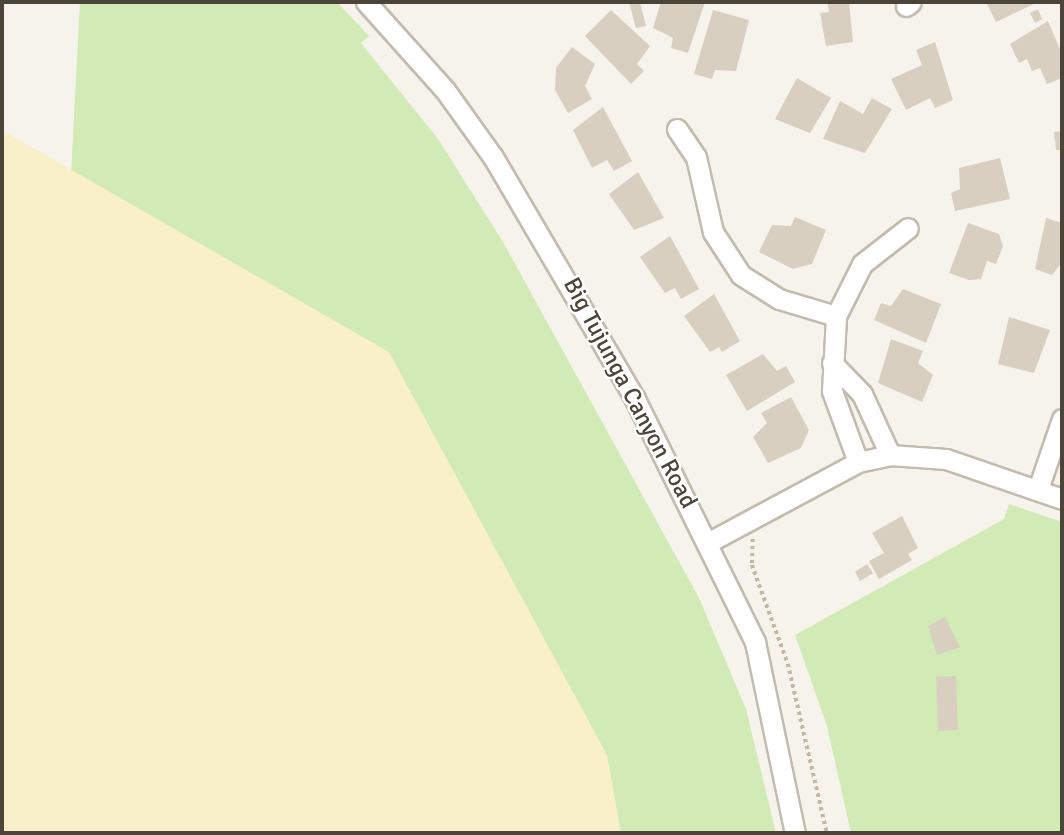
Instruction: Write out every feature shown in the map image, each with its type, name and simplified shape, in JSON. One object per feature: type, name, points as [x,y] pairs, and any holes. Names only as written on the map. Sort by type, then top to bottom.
[{"type":"street","name":"Big Tujunga Canyon Road","points":[[366,2],[445,90],[493,157],[566,272],[709,542],[758,654],[795,833]]},
{"type":"street","points":[[677,129],[696,157],[713,232],[741,275],[779,299],[836,316]]},
{"type":"street","points":[[858,462],[832,391],[836,316],[862,264],[908,228]]},
{"type":"street","points":[[832,363],[862,394],[890,455]]},
{"type":"street","points":[[1038,489],[1062,419]]},
{"type":"street","points":[[709,542],[858,462],[890,455],[946,459],[1062,499]]},
{"type":"path","points":[[755,518],[752,565],[788,664],[827,833]]},
{"type":"green space","points":[[80,2],[337,2],[369,36],[361,43],[438,139],[503,242],[699,598],[746,709],[776,833],[2,833],[2,459],[56,462]]},
{"type":"green space","points":[[1009,504],[1062,522],[1062,833],[851,833],[827,726],[795,635],[1004,519]]},
{"type":"sand","points":[[2,130],[389,352],[607,755],[621,833],[2,833]]},
{"type":"building","points":[[629,2],[640,2],[646,26],[636,28]]},
{"type":"building","points":[[661,2],[705,2],[688,53],[671,48],[673,38],[653,28]]},
{"type":"building","points":[[827,2],[849,2],[853,42],[826,46],[820,13],[829,12]]},
{"type":"building","points":[[986,2],[1038,2],[996,22]]},
{"type":"building","points":[[1038,9],[1042,19],[1035,23],[1030,13]]},
{"type":"building","points":[[611,10],[650,46],[637,64],[644,71],[631,84],[585,36]]},
{"type":"building","points":[[713,10],[749,20],[736,71],[715,70],[712,79],[694,74]]},
{"type":"building","points":[[1048,21],[1062,54],[1062,78],[1047,84],[1040,68],[1032,71],[1027,59],[1019,63],[1010,44]]},
{"type":"building","points":[[935,42],[953,100],[935,108],[930,98],[906,110],[891,79],[922,65],[916,50]]},
{"type":"building","points":[[572,47],[595,64],[585,86],[592,99],[568,113],[555,90],[556,68]]},
{"type":"building","points":[[797,78],[831,98],[810,133],[775,119]]},
{"type":"building","points":[[872,98],[892,109],[865,153],[823,139],[840,101],[863,114]]},
{"type":"building","points":[[603,107],[632,161],[614,171],[607,160],[592,168],[573,130]]},
{"type":"building","points":[[1062,131],[1062,150],[1056,150],[1054,132]]},
{"type":"building","points":[[1000,158],[1010,199],[955,211],[951,193],[960,189],[959,168]]},
{"type":"building","points":[[638,172],[664,218],[634,230],[609,194]]},
{"type":"building","points":[[795,217],[826,230],[812,264],[793,269],[759,252],[772,225],[791,226]]},
{"type":"building","points":[[1046,218],[1062,223],[1062,262],[1052,275],[1035,269]]},
{"type":"building","points":[[968,223],[999,234],[1003,246],[996,264],[987,261],[981,279],[969,280],[949,273]]},
{"type":"building","points":[[670,236],[699,289],[681,299],[675,288],[665,293],[640,257]]},
{"type":"building","points":[[903,289],[941,304],[926,343],[874,320],[881,303],[891,306]]},
{"type":"building","points":[[714,294],[740,341],[722,352],[719,347],[710,352],[684,316]]},
{"type":"building","points":[[1009,317],[1050,330],[1034,373],[998,364]]},
{"type":"building","points":[[891,339],[923,351],[918,363],[933,375],[922,402],[878,383]]},
{"type":"building","points":[[763,354],[777,371],[786,366],[795,382],[747,411],[726,375]]},
{"type":"building","points":[[791,397],[809,430],[801,448],[768,463],[753,437],[767,423],[761,413]]},
{"type":"building","points":[[902,516],[918,548],[908,554],[912,560],[879,579],[869,561],[884,553],[872,533]]},
{"type":"building","points":[[867,564],[873,573],[860,581],[855,572]]},
{"type":"building","points":[[945,617],[960,647],[937,655],[928,626]]},
{"type":"building","points":[[956,676],[958,730],[938,731],[936,677]]}]
